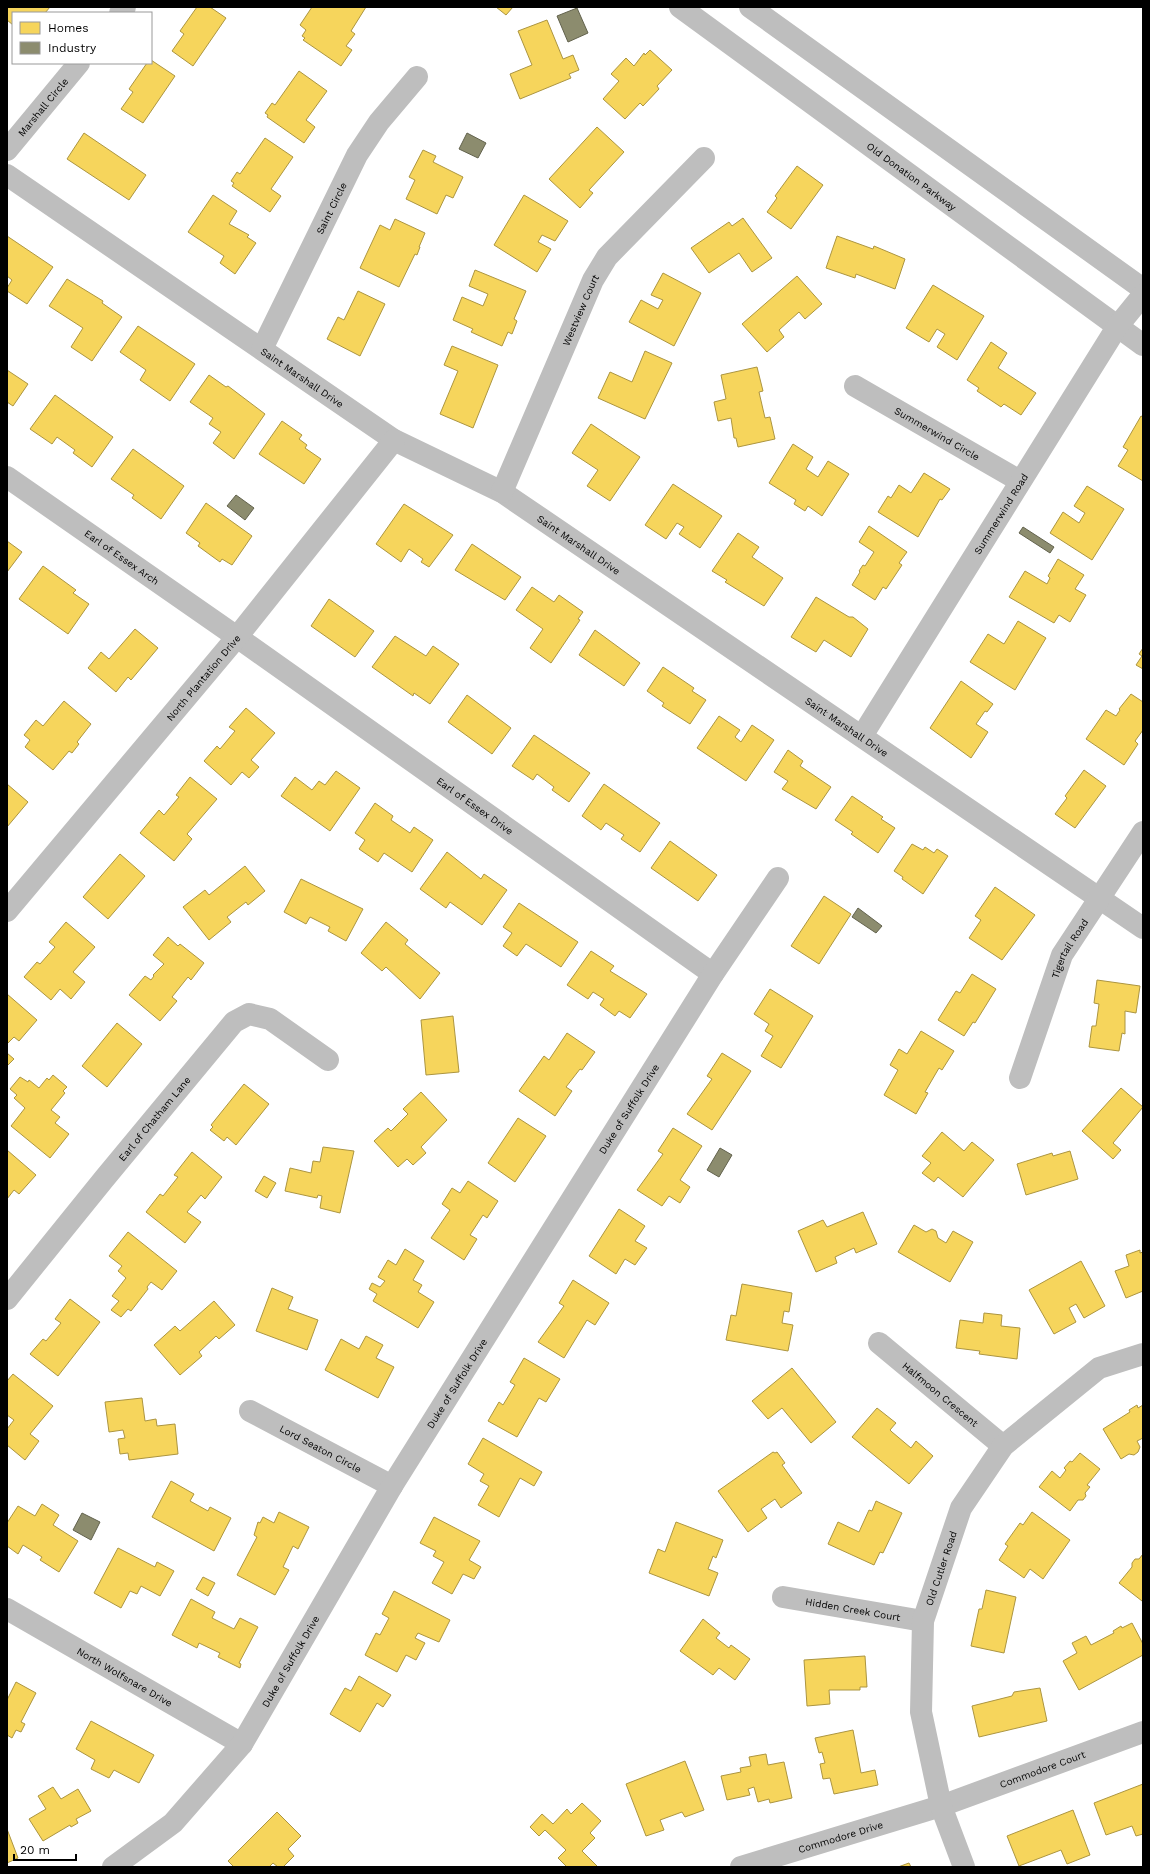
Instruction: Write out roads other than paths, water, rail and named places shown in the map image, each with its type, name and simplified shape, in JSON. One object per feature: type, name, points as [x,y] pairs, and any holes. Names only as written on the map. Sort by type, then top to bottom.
[{"type":"street","name":"Old Donation Parkway","points":[[680,7],[1143,346]]},
{"type":"street","points":[[750,7],[1143,289]]},
{"type":"street","name":"Marshall Circle","points":[[7,150],[78,64]]},
{"type":"street","name":"Saint Circle","points":[[262,349],[358,155],[379,122],[417,77]]},
{"type":"street","name":"Westview Court","points":[[502,492],[593,280],[608,256],[704,158]]},
{"type":"street","name":"Saint Marshall Drive","points":[[7,175],[394,440],[502,492],[1143,928]]},
{"type":"street","name":"Summerwind Road","points":[[862,736],[1117,327],[1143,295]]},
{"type":"street","name":"Summerwind Circle","points":[[855,386],[1020,481]]},
{"type":"street","name":"North Plantation Drive","points":[[7,911],[237,637],[394,440]]},
{"type":"street","name":"Earl of Essex Arch","points":[[7,477],[237,637]]},
{"type":"street","name":"Earl of Essex Drive","points":[[237,637],[713,974]]},
{"type":"street","name":"Tigertail Road","points":[[1020,1078],[1062,955],[1098,898],[1143,832]]},
{"type":"street","name":"Duke of Suffolk Drive","points":[[113,1867],[173,1823],[242,1744],[392,1486],[713,974],[778,878]]},
{"type":"street","name":"Earl of Chatham Lane","points":[[7,1299],[234,1022],[249,1014],[270,1019],[328,1060]]},
{"type":"street","name":"Halfmoon Crescent","points":[[879,1343],[1003,1446]]},
{"type":"street","name":"Old Cutler Road","points":[[964,1867],[941,1806],[921,1712],[923,1621],[961,1508],[1003,1446],[1099,1368],[1143,1354]]},
{"type":"street","name":"Lord Seaton Circle","points":[[250,1411],[392,1486]]},
{"type":"street","name":"Hidden Creek Court","points":[[782,1597],[923,1621]]},
{"type":"street","name":"North Wolfsnare Drive","points":[[7,1609],[242,1744]]},
{"type":"street","name":"Commodore Court","points":[[941,1806],[1143,1732]]},
{"type":"street","name":"Commodore Drive","points":[[741,1867],[941,1806]]}]
